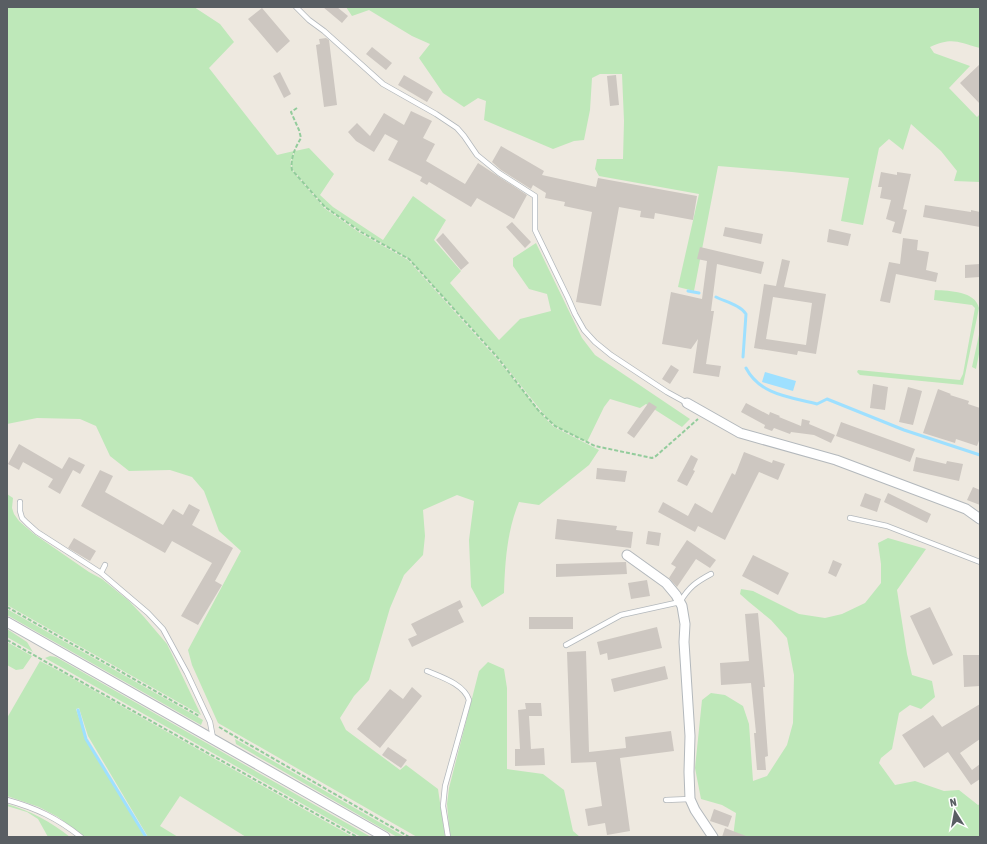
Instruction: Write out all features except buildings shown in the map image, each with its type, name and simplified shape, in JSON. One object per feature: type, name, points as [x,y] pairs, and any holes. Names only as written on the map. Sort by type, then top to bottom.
[{"type":"street","points":[[687,403],[740,433],[836,460],[966,509],[980,519]]},
{"type":"street","points":[[627,556],[666,583],[682,606],[685,624],[684,642],[690,736],[688,772],[690,799],[695,810],[713,837]]},
{"type":"street","points":[[7,622],[385,837]]},
{"type":"lane","points":[[296,7],[383,84],[436,114],[457,128],[477,155],[499,173],[535,196],[535,230],[584,330],[611,356],[687,403]]},
{"type":"lane","points":[[20,502],[22,518],[37,532],[101,573],[148,613],[163,629],[187,673],[210,722],[212,738]]},
{"type":"lane","points":[[850,518],[887,526],[980,562]]},
{"type":"lane","points":[[101,573],[105,564]]},
{"type":"lane","points":[[566,645],[621,614],[680,602],[688,588],[711,574]]},
{"type":"lane","points":[[427,672],[443,678],[459,687],[467,694],[469,700],[444,786],[444,806],[448,837]]},
{"type":"lane","points":[[666,800],[690,799]]},
{"type":"lane","points":[[7,800],[30,806],[54,818],[81,837]]},
{"type":"path","points":[[297,108],[291,112],[301,138],[291,162],[292,170],[325,207],[361,232],[409,259],[498,358],[538,410],[555,426],[595,446],[652,458],[705,413]]},
{"type":"path","points":[[7,640],[357,837]]},
{"type":"green space","points":[[7,7],[194,7],[220,24],[234,42],[209,68],[277,155],[294,151],[290,162],[292,170],[324,208],[360,233],[408,260],[497,359],[554,427],[599,450],[589,465],[539,505],[519,502],[509,535],[504,593],[482,607],[471,587],[469,540],[474,501],[457,495],[423,510],[425,536],[423,555],[404,575],[390,608],[369,680],[354,696],[340,718],[346,730],[400,770],[406,765],[438,789],[445,837],[417,837],[218,723],[192,665],[188,650],[241,551],[219,531],[204,491],[192,477],[170,470],[129,471],[110,456],[96,426],[80,419],[37,418],[7,424]]},
{"type":"green space","points":[[346,7],[980,7],[980,48],[960,42],[950,41],[930,47],[934,53],[970,66],[949,88],[977,117],[980,114],[980,182],[954,181],[957,171],[941,151],[911,124],[903,150],[889,139],[879,148],[863,225],[841,221],[849,178],[718,166],[694,291],[678,287],[699,194],[599,176],[595,169],[597,159],[623,159],[624,121],[622,74],[600,74],[592,78],[590,110],[584,140],[574,141],[553,149],[484,120],[486,101],[478,98],[464,107],[443,93],[419,58],[430,44],[412,36],[369,10],[352,16]]},
{"type":"green space","points":[[309,148],[334,174],[320,195],[333,207],[383,240],[413,196],[446,220],[434,240],[461,271],[450,283],[499,340],[520,319],[551,311],[547,294],[529,289],[513,266],[513,258],[536,243],[582,338],[595,355],[690,419],[682,427],[646,404],[640,408],[610,399],[604,407],[587,442],[555,426],[546,417],[499,358],[409,259],[361,231],[325,207],[293,170],[291,162],[295,151]]},
{"type":"green space","points":[[935,290],[967,295],[977,302],[979,308],[963,385],[860,375],[857,372],[858,370],[960,380],[963,374],[975,308],[972,305],[934,300]]},
{"type":"green space","points":[[980,330],[980,349],[976,369],[972,367]]},
{"type":"green space","points":[[7,494],[13,498],[12,508],[19,521],[34,534],[89,572],[102,579],[129,601],[144,617],[167,644],[201,715],[7,605]]},
{"type":"green space","points":[[888,538],[926,549],[897,590],[907,654],[912,675],[932,681],[935,697],[921,709],[910,705],[899,713],[892,749],[881,758],[879,763],[895,785],[915,781],[944,791],[959,790],[978,805],[980,804],[980,837],[733,837],[736,813],[722,805],[701,799],[695,768],[702,700],[711,693],[725,695],[743,706],[749,724],[753,781],[767,776],[787,745],[793,723],[794,675],[787,638],[771,620],[740,594],[741,589],[753,591],[799,614],[825,618],[842,614],[865,603],[881,583],[881,564],[878,543]]},
{"type":"green space","points":[[7,609],[203,720],[201,725],[7,615]]},
{"type":"green space","points":[[7,629],[27,642],[33,652],[7,637]]},
{"type":"green space","points":[[7,642],[32,656],[23,669],[16,670],[7,665]]},
{"type":"green space","points":[[50,656],[56,657],[371,837],[361,837],[45,658]]},
{"type":"green space","points":[[40,661],[353,837],[246,837],[180,796],[160,826],[178,837],[148,837],[88,736],[79,708],[76,709],[86,739],[145,837],[84,837],[58,817],[39,807],[7,796],[7,718]]},
{"type":"green space","points":[[488,662],[504,669],[507,688],[507,769],[543,774],[564,790],[573,831],[580,837],[450,837],[447,804],[449,788],[479,671]]},
{"type":"green space","points":[[235,739],[405,837],[397,837],[236,744]]},
{"type":"green space","points":[[7,804],[24,810],[56,826],[70,837],[48,837],[38,819],[27,812],[7,806]]},
{"type":"water","points":[[765,372],[796,381],[793,391],[762,382]]},
{"type":"waterway","points":[[688,291],[699,293]]},
{"type":"waterway","points":[[716,297],[737,306],[746,314],[743,357]]},
{"type":"waterway","points":[[746,368],[759,384],[777,394],[817,404],[827,399],[904,430],[980,455]]},
{"type":"waterway","points":[[78,710],[86,739],[146,837]]}]
